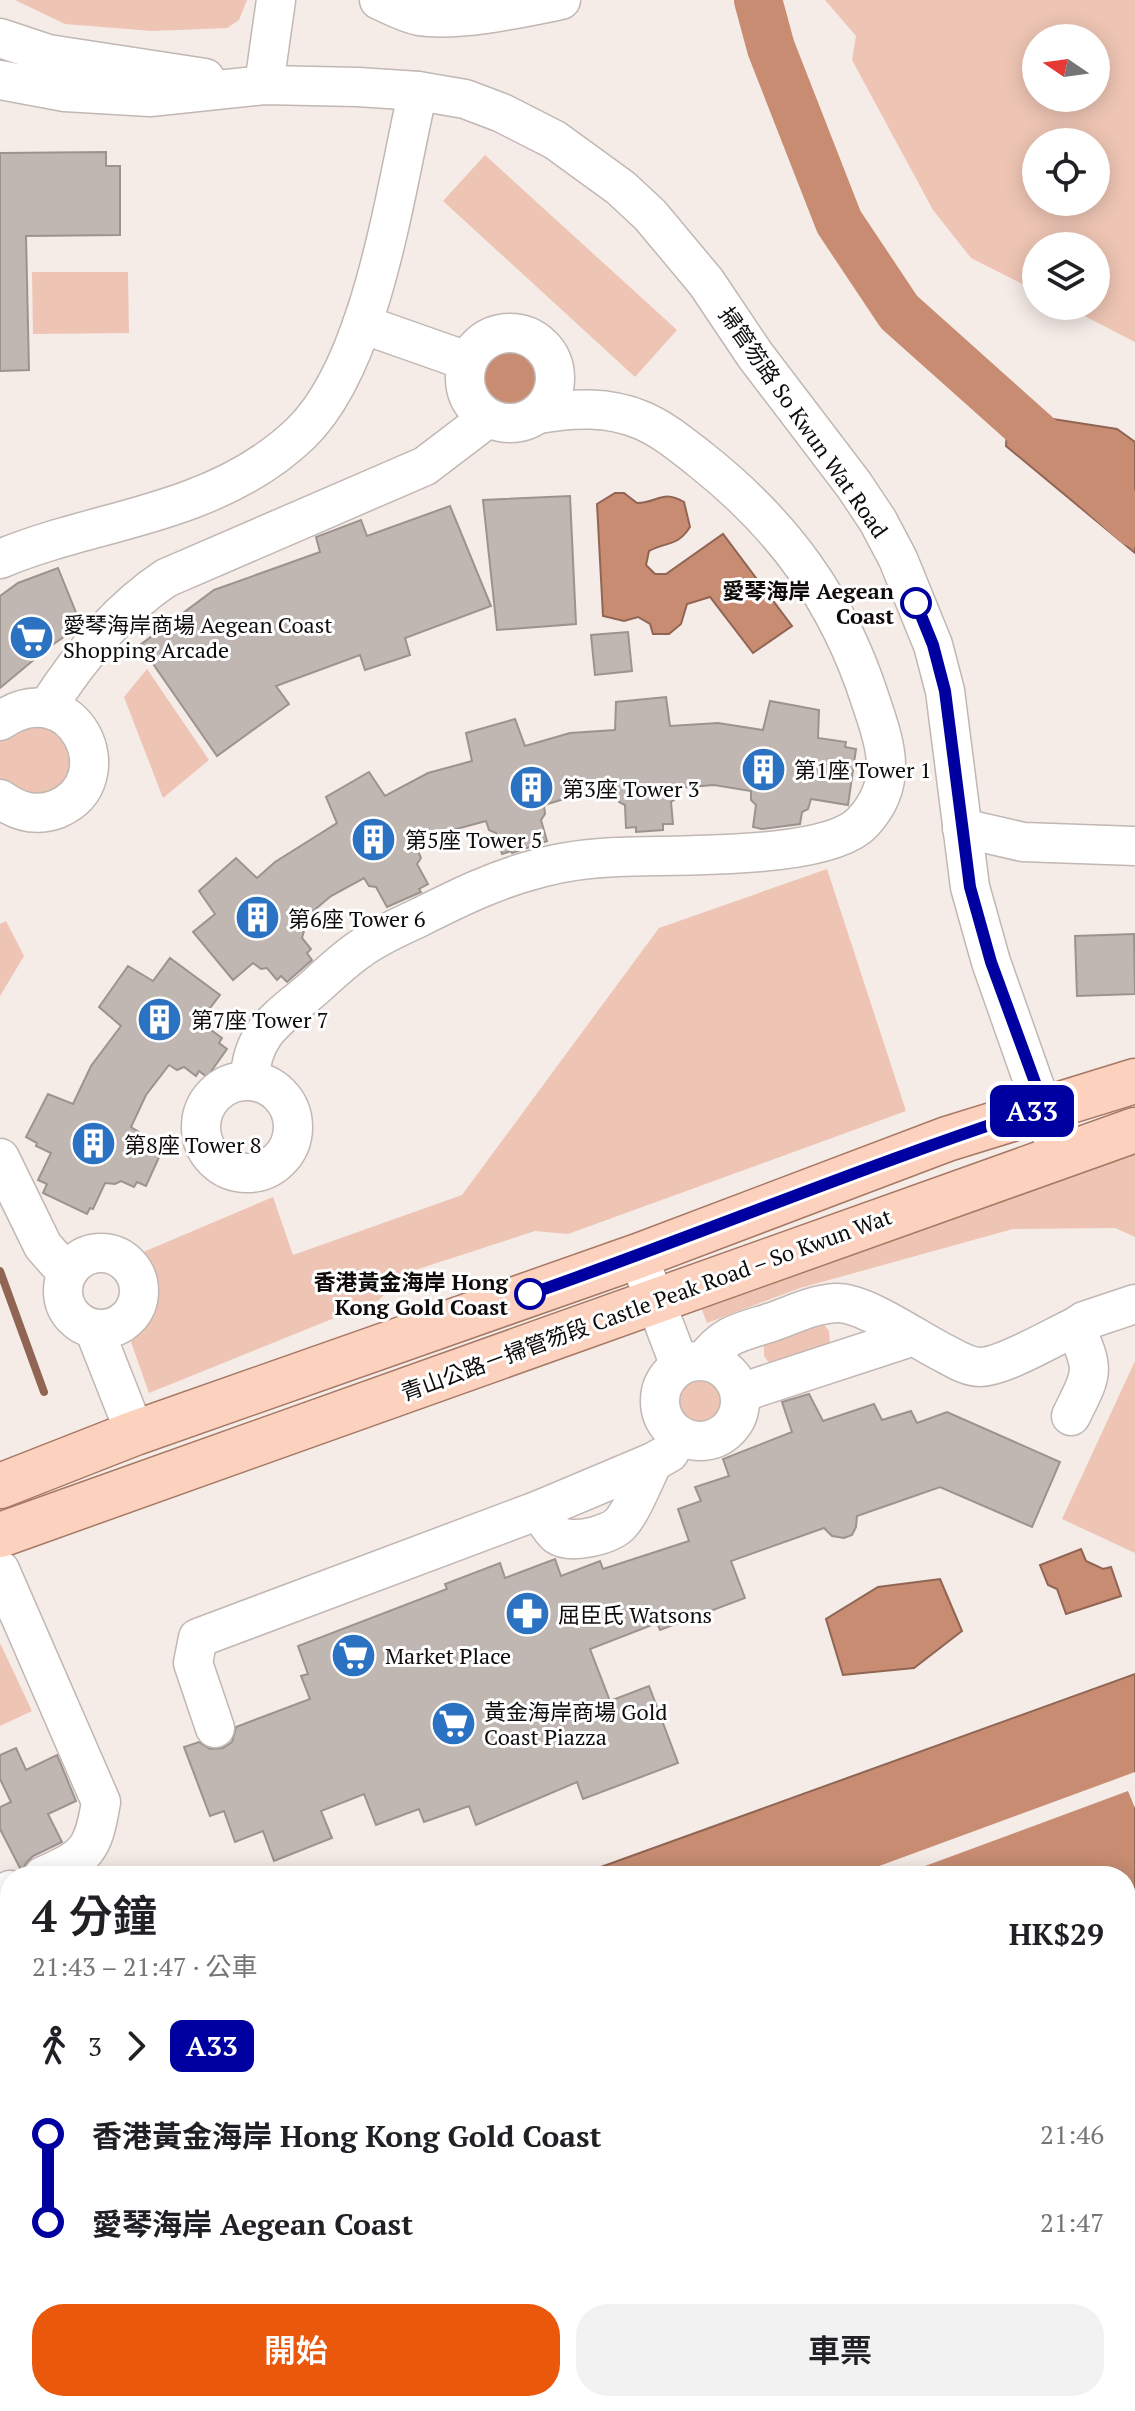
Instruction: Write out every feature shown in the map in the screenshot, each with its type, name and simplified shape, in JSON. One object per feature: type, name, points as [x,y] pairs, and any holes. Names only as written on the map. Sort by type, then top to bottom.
[{"type":"main road","points":[[3,1475],[135,1433],[638,1256],[947,1139],[1135,1081]]},
{"type":"main road","name":"青山公路－掃管笏段 Castle Peak Road – So Kwun Wat","points":[[0,1535],[1135,1130]]},
{"type":"street","points":[[258,85],[276,0]]},
{"type":"street","points":[[379,0],[398,10],[421,16],[517,9],[561,0]]},
{"type":"street","name":"掃管笏路 So Kwun Wat Road","points":[[0,38],[48,54],[258,85],[418,91],[465,99],[502,113],[555,140],[588,162],[650,215],[706,282],[755,355],[854,485],[898,559],[933,645],[945,691],[970,887],[991,962],[1060,1158]]},
{"type":"street","name":"掃管笏路 So Kwun Wat Road","points":[[0,80],[65,92],[150,97],[258,85]]},
{"type":"street","points":[[0,559],[37,544],[192,499],[256,470],[301,433],[321,409],[341,376],[362,324],[382,255],[418,91]]},
{"type":"street","points":[[362,324],[467,361]]},
{"type":"street","points":[[250,1080],[250,1057],[266,1031],[361,948],[485,884],[543,867],[613,857],[781,850],[834,839],[860,826],[874,806],[887,774],[884,741],[845,632],[824,593],[800,559],[734,486],[675,440],[644,421],[615,410],[561,410],[538,414],[518,423],[488,418],[470,399],[464,374],[467,361],[485,339],[498,333],[513,332],[539,342],[615,410]]},
{"type":"street","points":[[538,414],[553,392],[556,378],[548,352]]},
{"type":"street","points":[[47,708],[66,678],[130,605],[166,578],[425,466],[488,418]]},
{"type":"street","points":[[0,721],[30,707],[47,708],[64,714],[78,726],[87,742],[90,760],[78,794],[64,806],[47,813],[29,813],[13,808],[0,799]]},
{"type":"street","points":[[962,828],[1023,842],[1135,846]]},
{"type":"street","points":[[0,1158],[43,1246],[67,1273]]},
{"type":"street","points":[[111,1253],[132,1268],[140,1293],[130,1317],[119,1325],[94,1329],[73,1317],[67,1308],[63,1297],[67,1273],[74,1263],[86,1255],[111,1253]]},
{"type":"street","points":[[638,1256],[655,1301],[692,1363]]},
{"type":"street","points":[[666,1449],[668,1426],[659,1401],[669,1374],[692,1363],[725,1338],[814,1307],[837,1303],[852,1305],[911,1337],[979,1367],[995,1364],[1084,1321],[1135,1304]]},
{"type":"street","points":[[814,1307],[836,1331],[832,1363]]},
{"type":"street","points":[[760,1326],[757,1358],[766,1371],[778,1380]]},
{"type":"street","points":[[1071,1416],[1090,1378],[1091,1364],[1075,1327]]},
{"type":"street","points":[[94,1329],[135,1433]]},
{"type":"street","points":[[740,1393],[911,1337]]},
{"type":"street","points":[[215,1728],[193,1663],[198,1638],[539,1510],[666,1449],[691,1440],[704,1441],[717,1437],[728,1430],[736,1419],[740,1393],[736,1381],[718,1364],[692,1363]]},
{"type":"street","points":[[0,1570],[101,1802],[95,1838],[76,1862],[67,1866]]},
{"type":"shaded area","points":[[15,0],[247,0],[239,20],[227,28],[152,31],[65,24]]},
{"type":"shaded area","points":[[825,0],[1135,0],[1135,342],[1092,320],[1110,320],[1110,232],[1022,232],[1022,284],[971,258],[933,210],[852,60],[856,36]]},
{"type":"shaded area","points":[[485,155],[677,330],[635,377],[443,201]]},
{"type":"shaded area","points":[[32,272],[128,272],[129,333],[33,334]]},
{"type":"shaded area","points":[[511,342],[536,352],[546,377],[536,402],[511,412],[486,402],[476,377],[486,352]]},
{"type":"shaded area","points":[[1008,412],[1117,429],[1135,442],[1135,553],[1006,446]]},
{"type":"shaded area","points":[[615,493],[624,493],[637,503],[665,497],[684,502],[690,527],[676,541],[649,551],[646,565],[655,574],[666,574],[723,534],[792,626],[753,653],[710,597],[687,604],[681,624],[669,634],[653,634],[650,624],[638,617],[624,621],[603,616],[597,504]]},
{"type":"shaded area","points":[[147,669],[209,760],[163,798],[124,697]]},
{"type":"shaded area","points":[[22,722],[63,730],[77,768],[42,804],[0,783],[0,740]]},
{"type":"shaded area","points":[[827,869],[906,1111],[568,1234],[535,1231],[406,1273],[379,1300],[149,1393],[131,1342],[156,1303],[158,1285],[141,1253],[273,1197],[293,1255],[462,1195],[659,928]]},
{"type":"shaded area","points":[[6,921],[24,956],[0,996],[0,924]]},
{"type":"shaded area","points":[[1135,1140],[1135,1237],[1115,1228],[1013,1229],[800,1288],[707,1323],[699,1302]]},
{"type":"shaded area","points":[[821,1321],[829,1331],[830,1345],[772,1367],[764,1356],[764,1343]]},
{"type":"shaded area","points":[[1135,1361],[1135,1553],[1062,1519]]},
{"type":"shaded area","points":[[700,1368],[724,1378],[734,1402],[724,1426],[700,1436],[676,1426],[666,1402],[676,1378]]},
{"type":"shaded area","points":[[1081,1549],[1086,1561],[1103,1569],[1111,1567],[1121,1596],[1066,1614],[1057,1589],[1048,1585],[1040,1565]]},
{"type":"shaded area","points":[[940,1579],[962,1631],[914,1668],[843,1675],[826,1619],[878,1587]]},
{"type":"shaded area","points":[[0,1643],[32,1711],[0,1726]]},
{"type":"shaded area","points":[[1135,1674],[1135,1866],[604,1866]]},
{"type":"pier","points":[[1135,1772],[1135,1808],[1128,1791],[925,1866],[879,1866]]},
{"type":"building","points":[[106,152],[106,166],[120,166],[120,235],[26,236],[29,370],[0,371],[0,153]]},
{"type":"building","points":[[570,496],[576,624],[497,630],[483,500]]},
{"type":"building","points":[[450,506],[491,606],[405,638],[410,655],[365,670],[360,655],[276,686],[289,704],[217,756],[140,645],[214,590],[320,552],[316,537],[361,520],[367,536]]},
{"type":"building","name":"愛琴海岸商場 Aegean Coast Shopping Arcade","points":[[58,568],[81,625],[0,688],[0,596],[18,583]]},
{"type":"building","points":[[628,632],[632,671],[595,675],[591,635]]},
{"type":"building","points":[[666,697],[670,726],[718,723],[763,730],[770,701],[819,710],[818,738],[846,742],[845,747],[856,749],[848,805],[811,799],[808,809],[802,812],[800,824],[762,829],[753,827],[756,805],[751,800],[751,791],[714,785],[678,788],[677,798],[671,802],[673,824],[663,824],[663,830],[636,832],[636,827],[626,828],[625,805],[619,802],[617,792],[581,794],[544,805],[545,814],[541,820],[547,841],[512,853],[502,854],[496,833],[489,830],[486,821],[449,831],[417,849],[421,858],[417,864],[428,884],[419,889],[421,892],[387,907],[376,887],[369,886],[364,878],[331,896],[299,923],[304,931],[302,938],[311,949],[307,953],[312,960],[287,982],[281,976],[277,980],[267,968],[261,969],[253,963],[233,980],[193,932],[215,914],[199,891],[236,858],[257,878],[275,862],[337,823],[326,797],[369,772],[385,796],[428,773],[472,761],[466,733],[515,719],[525,746],[570,733],[615,730],[616,702]]},
{"type":"building","points":[[1134,934],[1135,994],[1077,996],[1075,936]]},
{"type":"building","points":[[170,958],[220,995],[204,1016],[211,1023],[211,1030],[222,1038],[219,1043],[227,1049],[207,1077],[199,1071],[196,1076],[184,1067],[177,1070],[169,1065],[146,1095],[131,1127],[139,1132],[140,1139],[153,1145],[150,1151],[160,1155],[146,1186],[137,1182],[134,1187],[121,1181],[105,1183],[93,1209],[90,1208],[87,1214],[43,1193],[47,1184],[38,1180],[51,1153],[26,1137],[48,1094],[73,1104],[91,1066],[121,1026],[99,1007],[128,966],[153,981]]},
{"type":"building","name":"黃金海岸商場 Gold Coast Piazza","points":[[809,1394],[823,1421],[874,1404],[882,1420],[911,1411],[917,1423],[947,1412],[1060,1462],[1032,1527],[940,1487],[857,1516],[852,1535],[844,1538],[832,1536],[824,1528],[731,1561],[745,1598],[660,1630],[657,1623],[590,1649],[610,1701],[649,1686],[678,1763],[583,1799],[577,1782],[476,1825],[469,1806],[424,1822],[419,1809],[376,1825],[364,1794],[321,1811],[332,1838],[274,1861],[263,1831],[235,1842],[224,1811],[210,1816],[184,1747],[199,1742],[210,1749],[223,1748],[232,1742],[236,1727],[310,1699],[301,1676],[308,1674],[298,1646],[447,1589],[445,1584],[500,1563],[505,1578],[555,1559],[561,1576],[600,1561],[603,1569],[689,1541],[678,1509],[701,1501],[695,1487],[729,1476],[723,1459],[792,1432],[782,1402]]},
{"type":"building","points":[[16,1748],[26,1770],[57,1755],[76,1801],[48,1814],[62,1842],[33,1856],[25,1866],[19,1866],[0,1829],[0,1807],[11,1802],[0,1779],[0,1755]]},
{"type":"waterway","points":[[758,0],[771,48],[839,222],[899,312],[1135,523]]},
{"type":"waterway","points":[[0,1271],[44,1392]]},
{"type":"bus line","name":"A33","points":[[530,1294],[947,1139],[1044,1107],[991,962],[970,887],[945,691],[933,645],[916,603]]},
{"type":"place","name":"愛琴海岸 Aegean Coast","points":[[916,603]]},
{"type":"place","name":"愛琴海岸商場 Aegean Coast Shopping Arcade","points":[[32,637]]},
{"type":"place","name":"第1座 Tower 1","points":[[763,769]]},
{"type":"place","name":"第3座 Tower 3","points":[[531,788]]},
{"type":"place","name":"第5座 Tower 5","points":[[374,839]]},
{"type":"place","name":"第6座 Tower 6","points":[[257,918]]},
{"type":"place","name":"第7座 Tower 7","points":[[160,1019]]},
{"type":"place","name":"第8座 Tower 8","points":[[93,1144]]},
{"type":"place","name":"香港黃金海岸 Hong Kong Gold Coast","points":[[530,1294]]},
{"type":"place","name":"屈臣氏 Watsons","points":[[527,1614]]},
{"type":"place","name":"Market Place","points":[[354,1655]]},
{"type":"place","name":"黃金海岸商場 Gold Coast Piazza","points":[[453,1724]]}]
